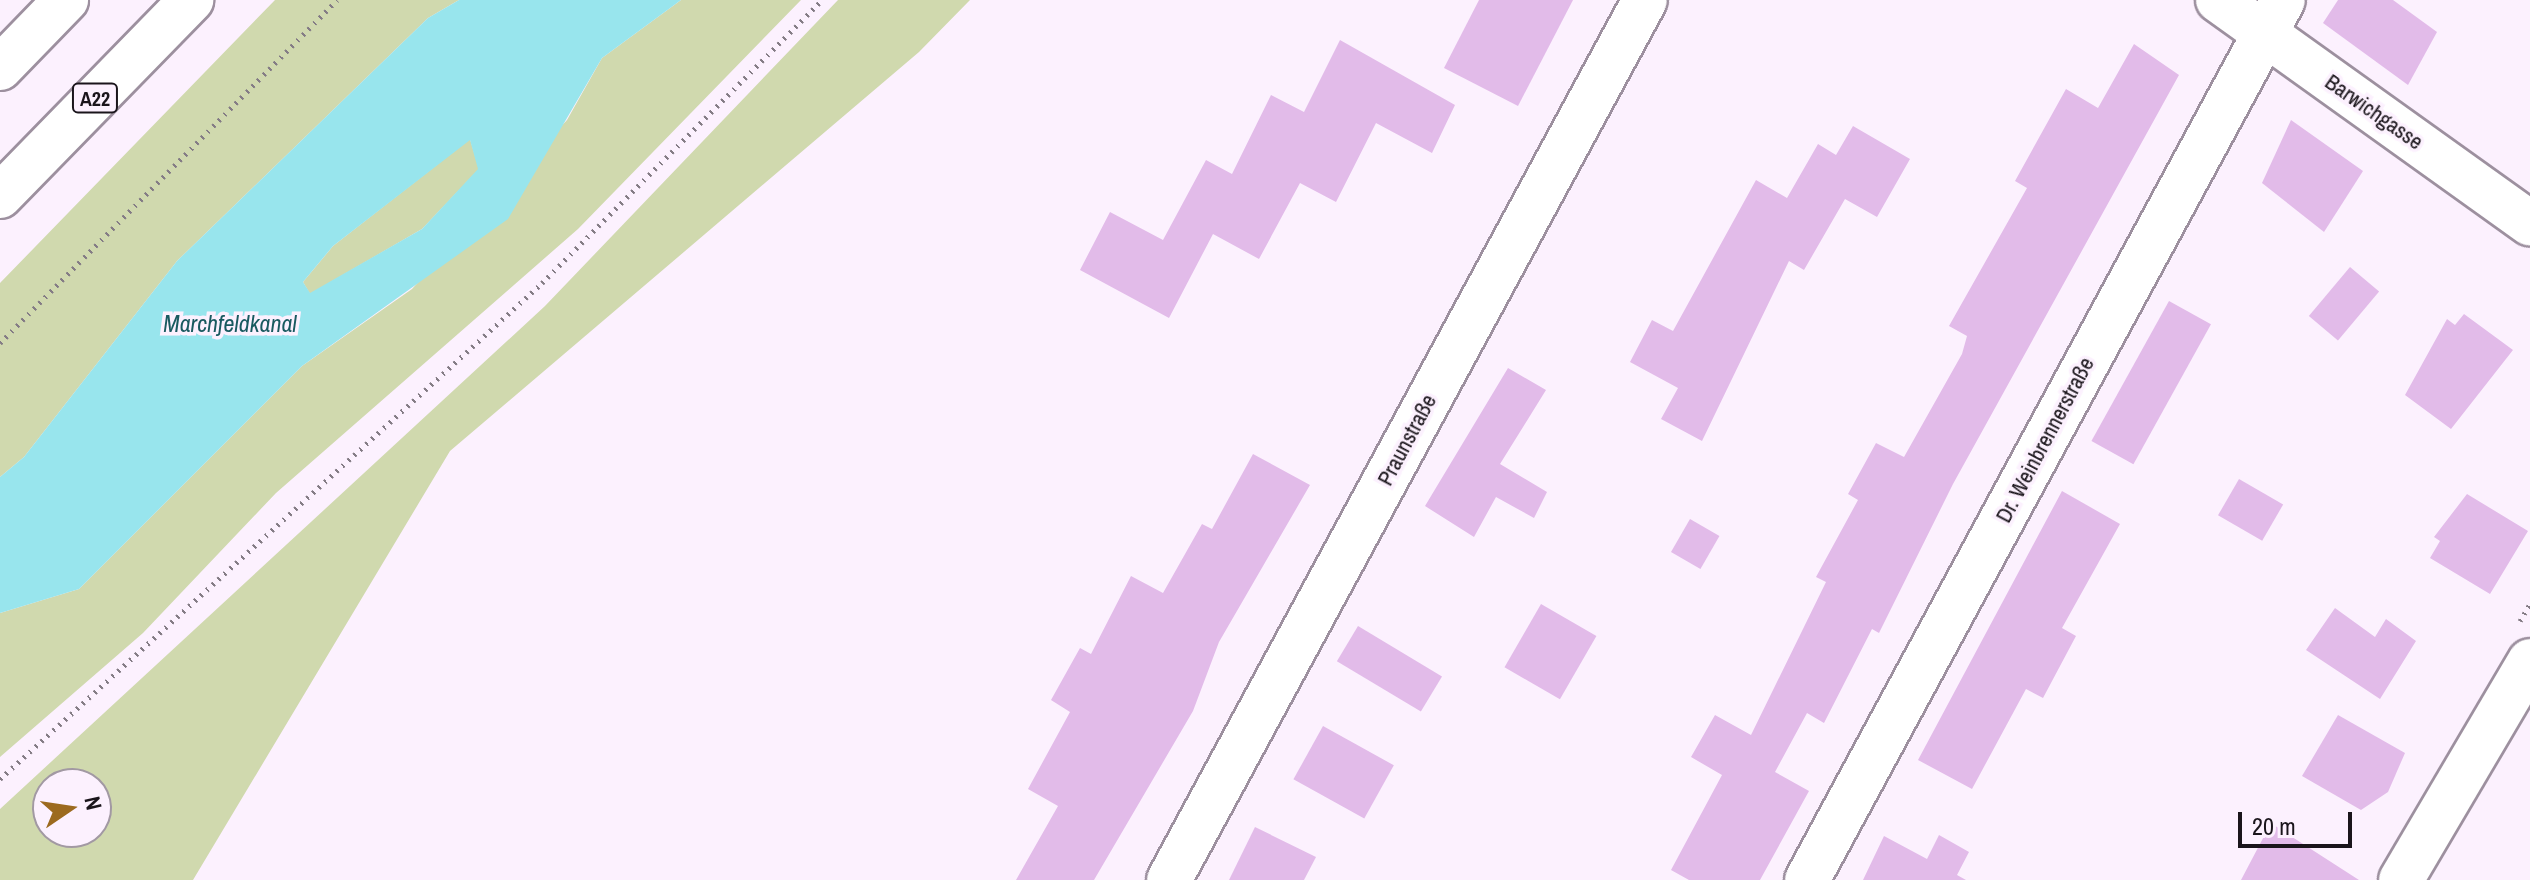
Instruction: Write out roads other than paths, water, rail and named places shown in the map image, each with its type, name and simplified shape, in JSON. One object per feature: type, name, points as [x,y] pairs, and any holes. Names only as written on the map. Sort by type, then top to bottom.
[{"type":"main road","points":[[0,68],[66,0]]},
{"type":"main road","name":"A22","points":[[0,196],[191,0]]},
{"type":"main road","name":"Praunstraße","points":[[1169,880],[1645,0]]},
{"type":"main road","name":"Barwichgasse","points":[[2218,0],[2273,17],[2530,223]]},
{"type":"main road","name":"Dr. Weinbrennerstraße","points":[[1807,880],[2273,17]]},
{"type":"main road","points":[[2401,880],[2530,661]]},
{"type":"water","name":"Marchfeldkanal","points":[[459,0],[681,0],[602,58],[508,219],[302,366],[79,589],[0,613],[0,477],[24,457],[177,261],[428,18]],"holes":[[[470,140],[478,169],[422,229],[310,293],[303,282],[333,246]]]}]
